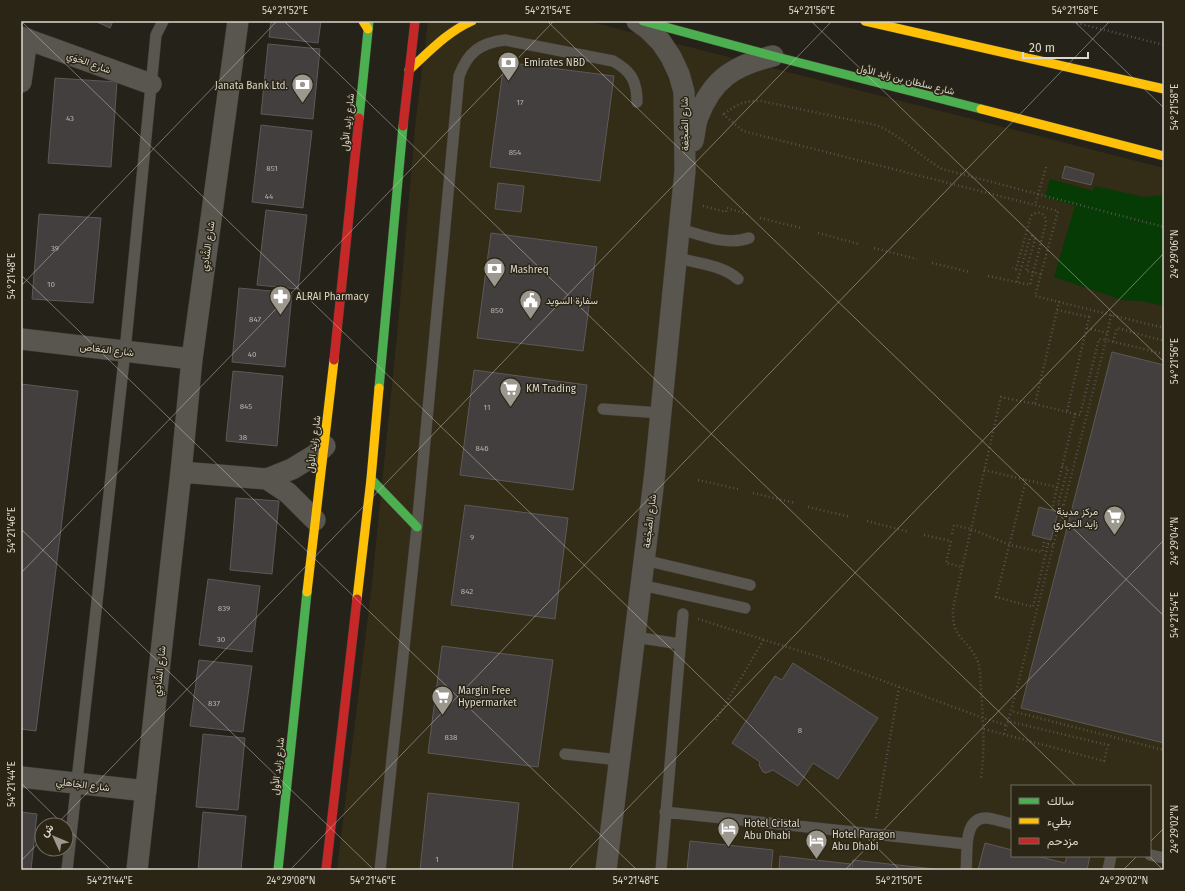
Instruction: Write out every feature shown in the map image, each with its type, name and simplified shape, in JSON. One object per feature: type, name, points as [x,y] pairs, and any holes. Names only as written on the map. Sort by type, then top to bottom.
[{"type":"main road","points":[[326,870],[371,479],[409,70],[415,21]]},
{"type":"main road","points":[[409,70],[448,36],[472,21]]},
{"type":"main road","name":"شارع سلطان بن زايد الأول","points":[[643,21],[772,56],[1164,156]]},
{"type":"main road","points":[[864,21],[1164,89]]},
{"type":"main road","name":"شارع زايد الأول","points":[[278,870],[314,520],[325,446],[367,24]]},
{"type":"main road","points":[[371,479],[417,527]]},
{"type":"street","name":"شارع الشَّادِي","points":[[137,870],[192,359],[238,21]]},
{"type":"street","name":"شارع الصَّجْعَة","points":[[637,21],[648,29],[661,42],[671,57],[679,74],[684,92],[686,171]]},
{"type":"street","name":"شارع الخوَي","points":[[21,82],[24,38],[151,84]]},
{"type":"street","name":"شارع الصَّجْعَة","points":[[606,870],[661,413],[686,171],[698,118],[706,100],[718,83],[734,70],[752,61],[772,56]]},
{"type":"street","name":"شارع المَغاص","points":[[21,339],[192,359]]},
{"type":"street","points":[[181,472],[267,479],[292,469],[315,455],[325,446]]},
{"type":"street","points":[[267,479],[298,502],[314,520]]},
{"type":"street","name":"شارع الجَاهلِي","points":[[21,777],[146,791]]},
{"type":"lane","points":[[67,870],[125,351],[156,35],[163,21]]},
{"type":"lane","points":[[380,870],[417,527],[459,76],[463,65],[471,54],[481,46],[505,40],[613,61],[630,73],[637,93],[637,102]]},
{"type":"lane","points":[[680,229],[729,242],[748,238]]},
{"type":"lane","points":[[677,258],[723,270],[738,279]]},
{"type":"lane","points":[[603,409],[661,413]]},
{"type":"lane","points":[[644,560],[750,585]]},
{"type":"lane","points":[[641,585],[745,608]]},
{"type":"lane","points":[[661,870],[682,614]]},
{"type":"lane","points":[[634,637],[680,644]]},
{"type":"lane","points":[[565,754],[619,760]]},
{"type":"lane","points":[[665,812],[967,844]]},
{"type":"lane","points":[[966,870],[969,830],[973,824],[980,819],[986,818],[1011,824]]},
{"type":"lane","points":[[1151,855],[1164,858]]},
{"type":"lane","points":[[1108,870],[1111,857]]},
{"type":"path","points":[[1069,21],[1164,45]]},
{"type":"path","points":[[706,100],[743,131],[1058,211],[1035,296],[1164,328]]},
{"type":"path","points":[[723,114],[746,101],[761,100],[876,125],[888,130],[930,162],[942,169],[1164,227]]},
{"type":"path","points":[[1035,205],[1046,167]]},
{"type":"path","points":[[705,207],[726,212],[727,208],[747,214]]},
{"type":"path","points":[[988,276],[1030,285],[1046,223],[1046,218],[1043,214],[1039,212],[1034,213],[1031,216],[1016,269],[1012,268]]},
{"type":"path","points":[[760,218],[801,228]]},
{"type":"path","points":[[818,233],[859,244]]},
{"type":"path","points":[[1017,282],[1030,238],[1032,236],[1035,238],[1026,271],[1041,274]]},
{"type":"path","points":[[874,248],[917,259]]},
{"type":"path","points":[[932,263],[970,272]]},
{"type":"path","points":[[1035,404],[1059,302]]},
{"type":"path","points":[[1057,310],[1089,317],[1067,412]]},
{"type":"path","points":[[1004,734],[1106,340],[1111,315]]},
{"type":"path","points":[[1087,328],[1107,333]]},
{"type":"path","points":[[1113,342],[1117,328],[1164,341]]},
{"type":"path","points":[[981,778],[984,759],[984,729],[980,672],[978,661],[973,652],[960,637],[956,628],[953,608],[1001,397],[1080,415],[1099,339],[1164,354]]},
{"type":"path","points":[[1052,510],[1075,414]]},
{"type":"path","points":[[1062,466],[1068,468],[1058,504],[1063,505]]},
{"type":"path","points":[[984,470],[1057,487]]},
{"type":"path","points":[[698,480],[738,489]]},
{"type":"path","points":[[1026,480],[996,597],[1033,607],[1048,544],[1053,545]]},
{"type":"path","points":[[753,494],[795,503]]},
{"type":"path","points":[[808,507],[851,517]]},
{"type":"path","points":[[867,521],[909,532]]},
{"type":"path","points":[[952,534],[954,525],[971,529],[1010,545],[1042,552],[1045,538]]},
{"type":"path","points":[[924,535],[951,541],[946,563],[962,567]]},
{"type":"path","points":[[682,614],[819,657],[983,718],[1108,745],[1104,760],[984,729]]},
{"type":"path","points":[[716,720],[764,639]]},
{"type":"path","points":[[873,834],[899,687]]},
{"type":"path","points":[[1010,711],[1164,750]]},
{"type":"shaded area","points":[[428,21],[587,21],[1164,168],[1164,870],[337,870],[372,583],[398,325],[415,127]]},
{"type":"green space","points":[[1050,179],[1093,191],[1095,186],[1144,197],[1164,195],[1164,306],[1141,301],[1122,300],[1054,277],[1075,206],[1045,197]]},
{"type":"building","points":[[95,21],[113,21],[110,28]]},
{"type":"building","points":[[271,21],[321,21],[318,43],[269,37]]},
{"type":"building","points":[[268,44],[320,49],[313,119],[261,114]]},
{"type":"building","points":[[504,62],[614,76],[600,181],[490,167]]},
{"type":"building","points":[[55,78],[117,82],[111,167],[48,163]]},
{"type":"building","points":[[261,125],[312,131],[303,208],[252,202]]},
{"type":"building","points":[[1065,166],[1094,174],[1091,185],[1062,178]]},
{"type":"building","points":[[498,183],[524,186],[521,212],[495,209]]},
{"type":"building","points":[[266,210],[307,215],[298,289],[257,285]]},
{"type":"building","points":[[39,214],[101,218],[93,303],[32,299]]},
{"type":"building","points":[[491,233],[597,247],[583,351],[477,338]]},
{"type":"building","points":[[239,288],[292,293],[285,367],[232,362]]},
{"type":"building","name":"مركز مدينة زايد التجاري","points":[[1112,352],[1164,365],[1164,743],[1021,708]]},
{"type":"building","points":[[474,370],[587,385],[573,490],[460,475]]},
{"type":"building","points":[[233,371],[283,376],[277,446],[226,441]]},
{"type":"building","points":[[21,384],[78,391],[36,731],[21,729]]},
{"type":"building","points":[[236,498],[279,501],[272,574],[230,570]]},
{"type":"building","points":[[465,505],[568,518],[555,619],[451,605]]},
{"type":"building","points":[[1039,507],[1058,512],[1051,540],[1032,535]]},
{"type":"building","points":[[208,579],[260,586],[252,652],[199,645]]},
{"type":"building","points":[[442,646],[553,660],[538,767],[428,753]]},
{"type":"building","points":[[199,660],[252,666],[243,732],[190,726]]},
{"type":"building","points":[[793,663],[878,718],[838,779],[813,763],[798,786],[773,770],[766,773],[763,772],[759,765],[760,762],[732,743],[775,676],[782,680]]},
{"type":"building","points":[[203,734],[245,738],[238,810],[196,807]]},
{"type":"building","points":[[428,793],[519,803],[512,870],[420,870]]},
{"type":"building","points":[[21,812],[37,814],[37,817],[34,817],[34,842],[31,870],[21,870]]},
{"type":"building","points":[[203,812],[246,816],[241,870],[198,870]]},
{"type":"building","points":[[690,841],[773,850],[771,870],[687,870]]},
{"type":"building","points":[[985,843],[1011,850],[1011,857],[1041,857],[1065,863],[1067,857],[1090,857],[1087,870],[978,870]]},
{"type":"building","points":[[780,856],[851,864],[850,870],[779,870]]},
{"type":"building","points":[[853,860],[943,870],[852,870]]},
{"type":"traffic: fast","points":[[359,118],[369,21]]},
{"type":"traffic: fast","points":[[643,21],[981,109]]},
{"type":"traffic: fast","points":[[379,388],[403,126]]},
{"type":"traffic: fast","points":[[371,479],[417,527]]},
{"type":"traffic: fast","points":[[278,870],[307,592]]},
{"type":"traffic: slow","points":[[363,21],[368,29]]},
{"type":"traffic: slow","points":[[409,70],[446,37],[472,21]]},
{"type":"traffic: slow","points":[[865,21],[1164,89]]},
{"type":"traffic: slow","points":[[981,109],[1164,156]]},
{"type":"traffic: slow","points":[[307,592],[334,360]]},
{"type":"traffic: slow","points":[[357,599],[371,479],[379,388]]},
{"type":"traffic: jam","points":[[403,126],[415,21]]},
{"type":"traffic: jam","points":[[334,360],[359,118]]},
{"type":"traffic: jam","points":[[326,870],[357,599]]},
{"type":"place","name":"Emirates NBD","points":[[509,82]]},
{"type":"place","name":"Janata Bank Ltd.","points":[[303,104]]},
{"type":"place","name":"Mashreq","points":[[495,288]]},
{"type":"place","name":"ALRAI Pharmacy","points":[[280,316]]},
{"type":"place","name":"سفارة السويد","points":[[530,320]]},
{"type":"place","name":"KM Trading","points":[[511,408]]},
{"type":"place","name":"مركز مدينة زايد التجاري","points":[[1114,536]]},
{"type":"place","name":"Margin Free Hypermarket","points":[[442,716]]},
{"type":"place","name":"Hotel Cristal Abu Dhabi","points":[[729,848]]},
{"type":"place","name":"Hotel Paragon Abu Dhabi","points":[[816,860]]}]
